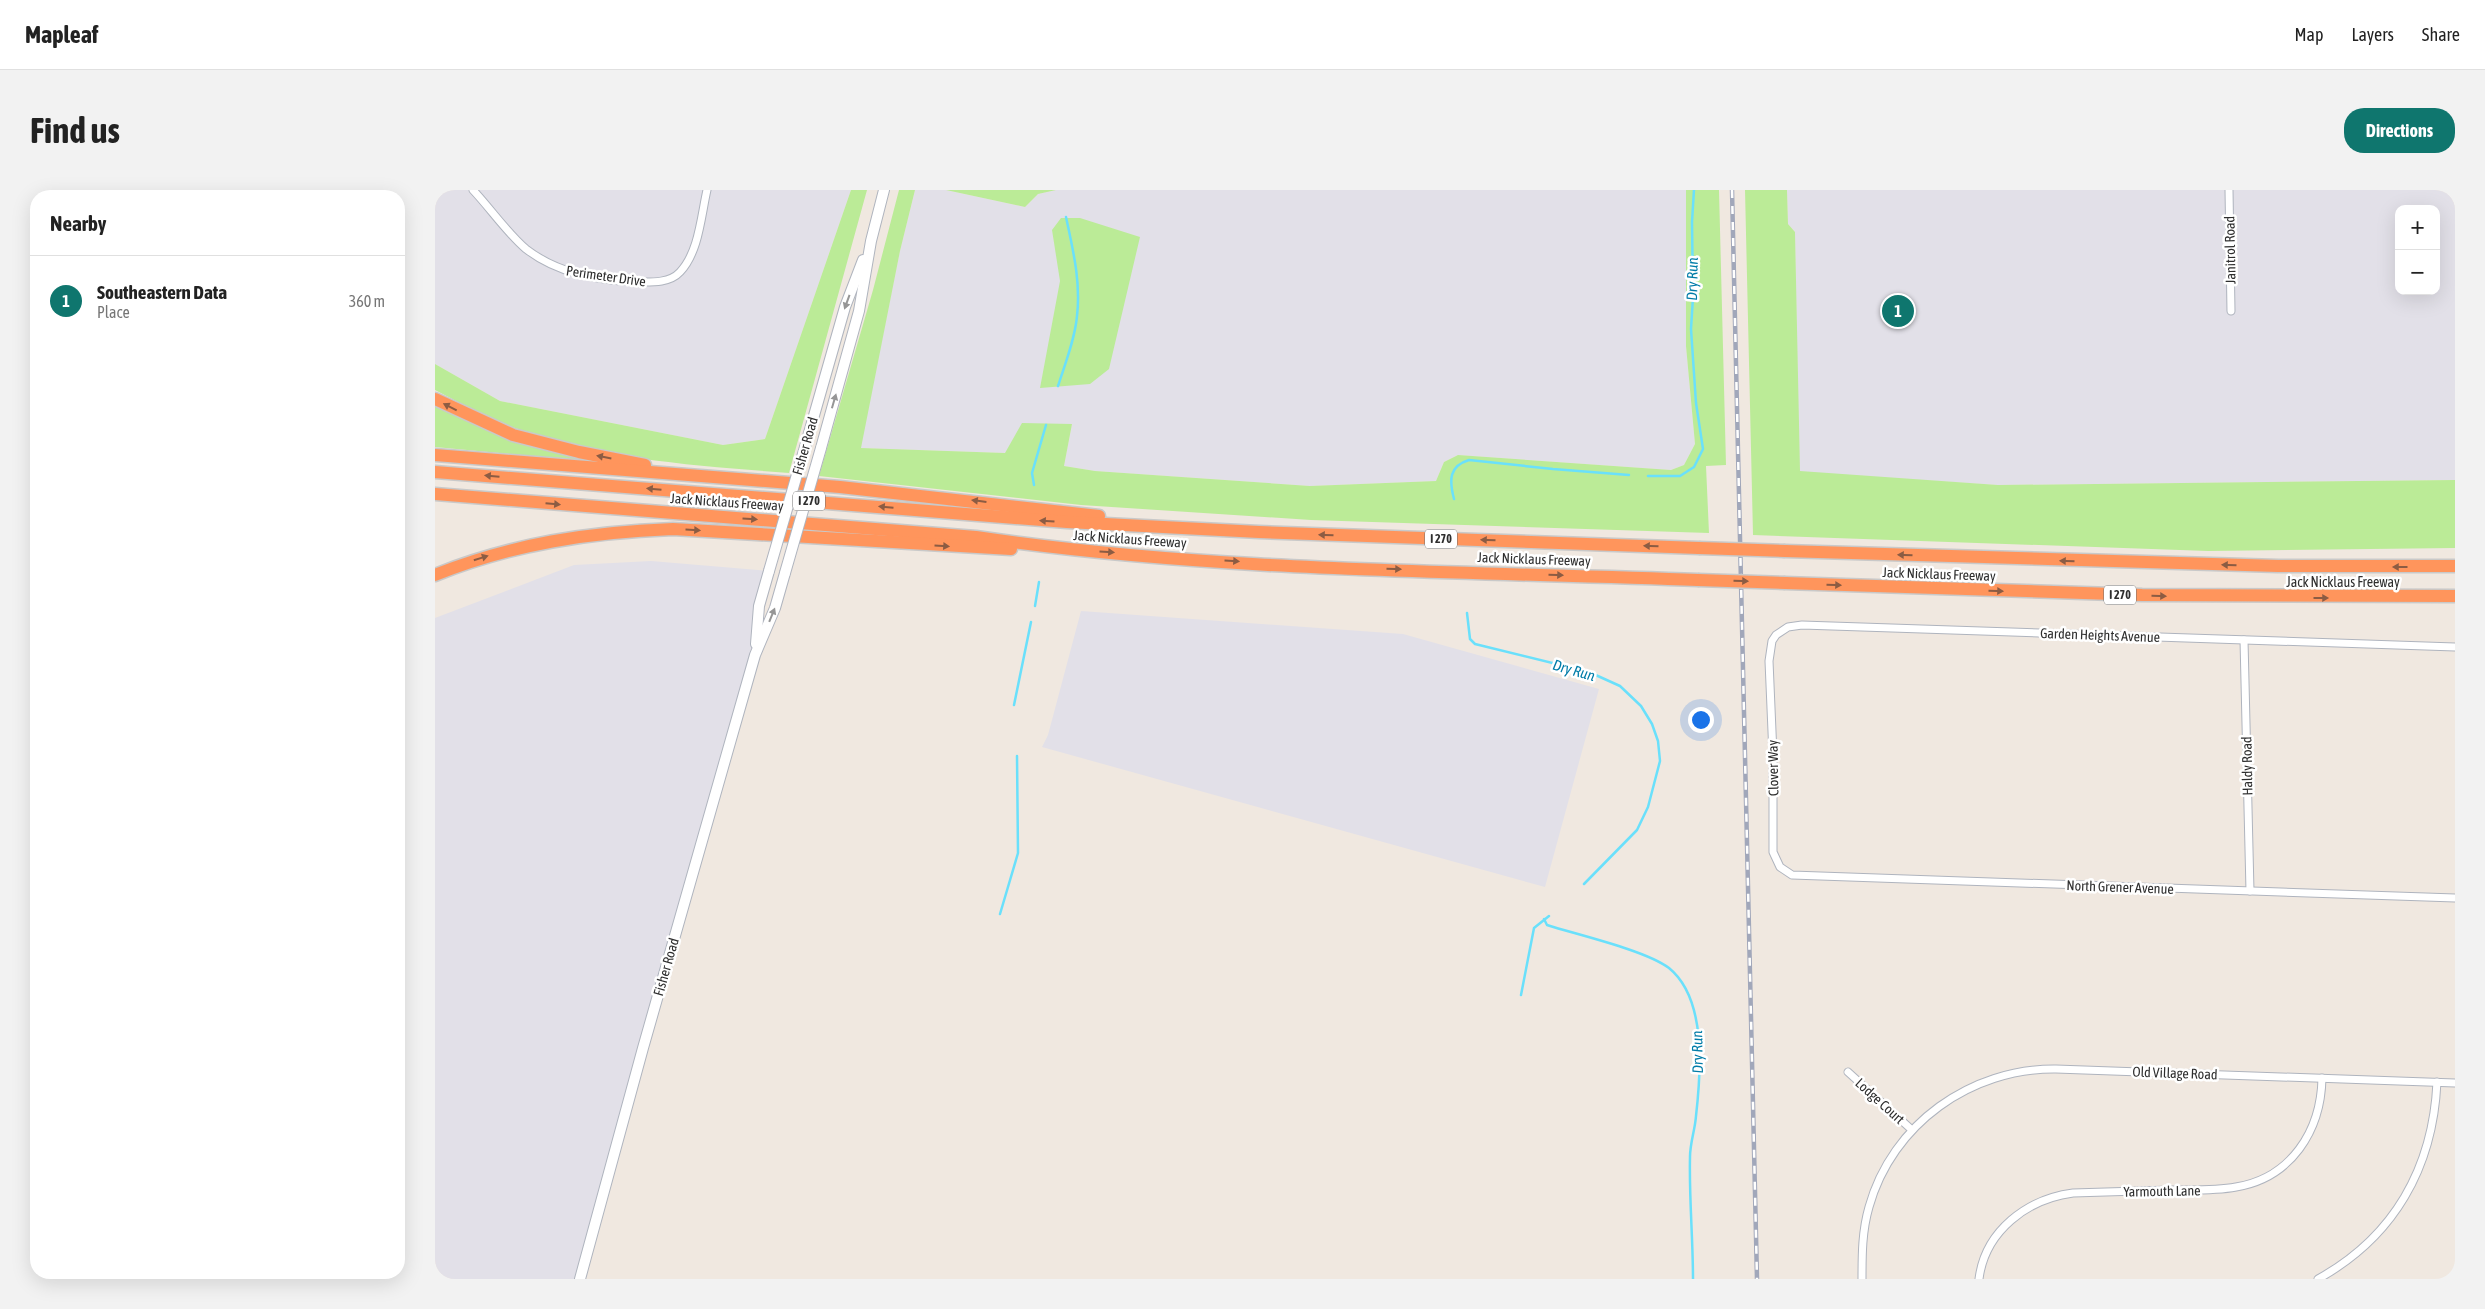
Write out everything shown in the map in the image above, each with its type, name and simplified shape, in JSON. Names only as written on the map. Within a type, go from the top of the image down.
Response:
[{"type":"highway","points":[[435,399],[513,435],[579,452],[703,476]]},
{"type":"highway","points":[[435,455],[703,476],[935,497],[1183,527]]},
{"type":"highway","name":"Jack Nicklaus Freeway","points":[[435,472],[1048,521],[1259,532],[2278,566],[2453,566]]},
{"type":"highway","name":"Jack Nicklaus Freeway","points":[[435,494],[976,537],[1058,549],[1266,564],[2142,596],[2455,596]]},
{"type":"highway","points":[[436,574],[478,559],[553,540],[638,530],[673,529],[975,548],[1058,549]]},
{"type":"main road","name":"Fisher Road","points":[[580,1279],[643,1048],[755,655],[775,608],[821,448],[859,311],[871,240],[884,190]]},
{"type":"main road","name":"Fisher Road","points":[[755,655],[759,606],[845,307],[871,240]]},
{"type":"street","name":"Perimeter Drive","points":[[473,190],[525,248],[560,270],[633,282],[665,281],[679,274],[687,264],[692,251],[707,190]]},
{"type":"street","name":"Janitrol Road","points":[[2229,190],[2231,311]]},
{"type":"street","name":"Garden Heights Avenue","points":[[1769,661],[1772,641],[1776,635],[1788,627],[1802,625],[2455,647]]},
{"type":"street","name":"Haldy Road","points":[[2244,640],[2250,891]]},
{"type":"street","name":"Clover Way","points":[[1769,661],[1773,755],[1772,844],[1774,858],[1785,872]]},
{"type":"street","name":"North Grener Avenue","points":[[1785,872],[1795,876],[2455,898]]},
{"type":"street","name":"Old Village Road","points":[[1863,1279],[1863,1242],[1869,1206],[1886,1166],[1911,1130],[1938,1107],[1969,1087],[2003,1074],[2056,1069],[2455,1082]]},
{"type":"street","name":"Lodge Court","points":[[1848,1072],[1911,1130]]},
{"type":"street","name":"Yarmouth Lane","points":[[1979,1279],[1985,1256],[1999,1233],[2017,1215],[2049,1197],[2073,1193],[2227,1188],[2253,1183],[2276,1172],[2296,1154],[2315,1124],[2323,1078]]},
{"type":"street","points":[[2318,1279],[2336,1269],[2362,1249],[2403,1202],[2424,1154],[2432,1129],[2437,1082]]},
{"type":"shaded area","points":[[435,190],[851,190],[765,439],[723,445],[500,401],[435,364]]},
{"type":"shaded area","points":[[915,190],[946,190],[1025,207],[1038,194],[1056,190],[1686,190],[1686,346],[1695,444],[1684,465],[1671,470],[1458,455],[1444,462],[1436,481],[1310,486],[1095,471],[1064,466],[1072,424],[1006,453],[860,448],[900,251]]},
{"type":"shaded area","points":[[1787,190],[2455,190],[2455,480],[1998,485],[1799,472],[1795,232],[1788,224]]},
{"type":"shaded area","points":[[651,561],[769,571],[755,655],[580,1279],[435,1279],[435,618],[574,565]]},
{"type":"shaded area","points":[[1081,611],[1403,634],[1599,689],[1545,887],[1042,747],[1048,735]]},
{"type":"green space","points":[[851,190],[867,190],[789,473],[652,460],[584,448],[551,440],[507,425],[435,390],[435,364],[500,401],[723,445],[765,439]]},
{"type":"green space","points":[[899,190],[915,190],[900,251],[861,448],[1005,453],[1022,423],[1072,424],[1064,466],[1095,471],[1310,486],[1436,481],[1444,462],[1458,455],[1671,470],[1684,465],[1695,444],[1686,346],[1686,190],[1719,190],[1726,465],[1706,466],[1709,533],[1311,520],[1081,505],[819,476],[873,290]]},
{"type":"green space","points":[[946,190],[1056,190],[1038,194],[1025,207]]},
{"type":"green space","points":[[1745,190],[1787,190],[1788,224],[1795,232],[1800,471],[1998,485],[2455,480],[2455,548],[2208,551],[1753,535]]},
{"type":"green space","points":[[1061,218],[1080,218],[1140,237],[1109,369],[1090,384],[1040,388],[1060,281],[1052,230]]},
{"type":"green space","points":[[435,403],[597,462],[435,447]]},
{"type":"waterway","name":"Dry Run","points":[[1648,476],[1680,476],[1694,467],[1703,449],[1696,403],[1691,329],[1694,190]]},
{"type":"waterway","points":[[1058,386],[1074,334],[1078,303],[1076,266],[1066,217]]},
{"type":"waterway","points":[[1034,485],[1032,473],[1046,425]]},
{"type":"waterway","name":"Dry Run","points":[[1454,499],[1451,486],[1452,475],[1458,466],[1469,460],[1629,475]]},
{"type":"waterway","points":[[1035,606],[1039,582]]},
{"type":"waterway","name":"Dry Run","points":[[1467,613],[1470,639],[1475,644],[1589,672],[1620,686],[1641,706],[1652,724],[1658,741],[1660,761],[1648,807],[1637,830],[1584,884]]},
{"type":"waterway","points":[[1014,705],[1031,622]]},
{"type":"waterway","points":[[1000,914],[1018,853],[1017,756]]},
{"type":"waterway","name":"Dry Run","points":[[1521,995],[1534,928],[1549,916]]},
{"type":"waterway","name":"Dry Run","points":[[1544,919],[1547,925],[1628,949],[1658,961],[1669,968],[1681,981],[1690,998],[1696,1017],[1700,1058],[1698,1098],[1690,1157],[1693,1279]]},
{"type":"railway","points":[[1732,190],[1757,1279]]},
{"type":"place","name":"Southeastern Data","points":[[1898,311]]}]
